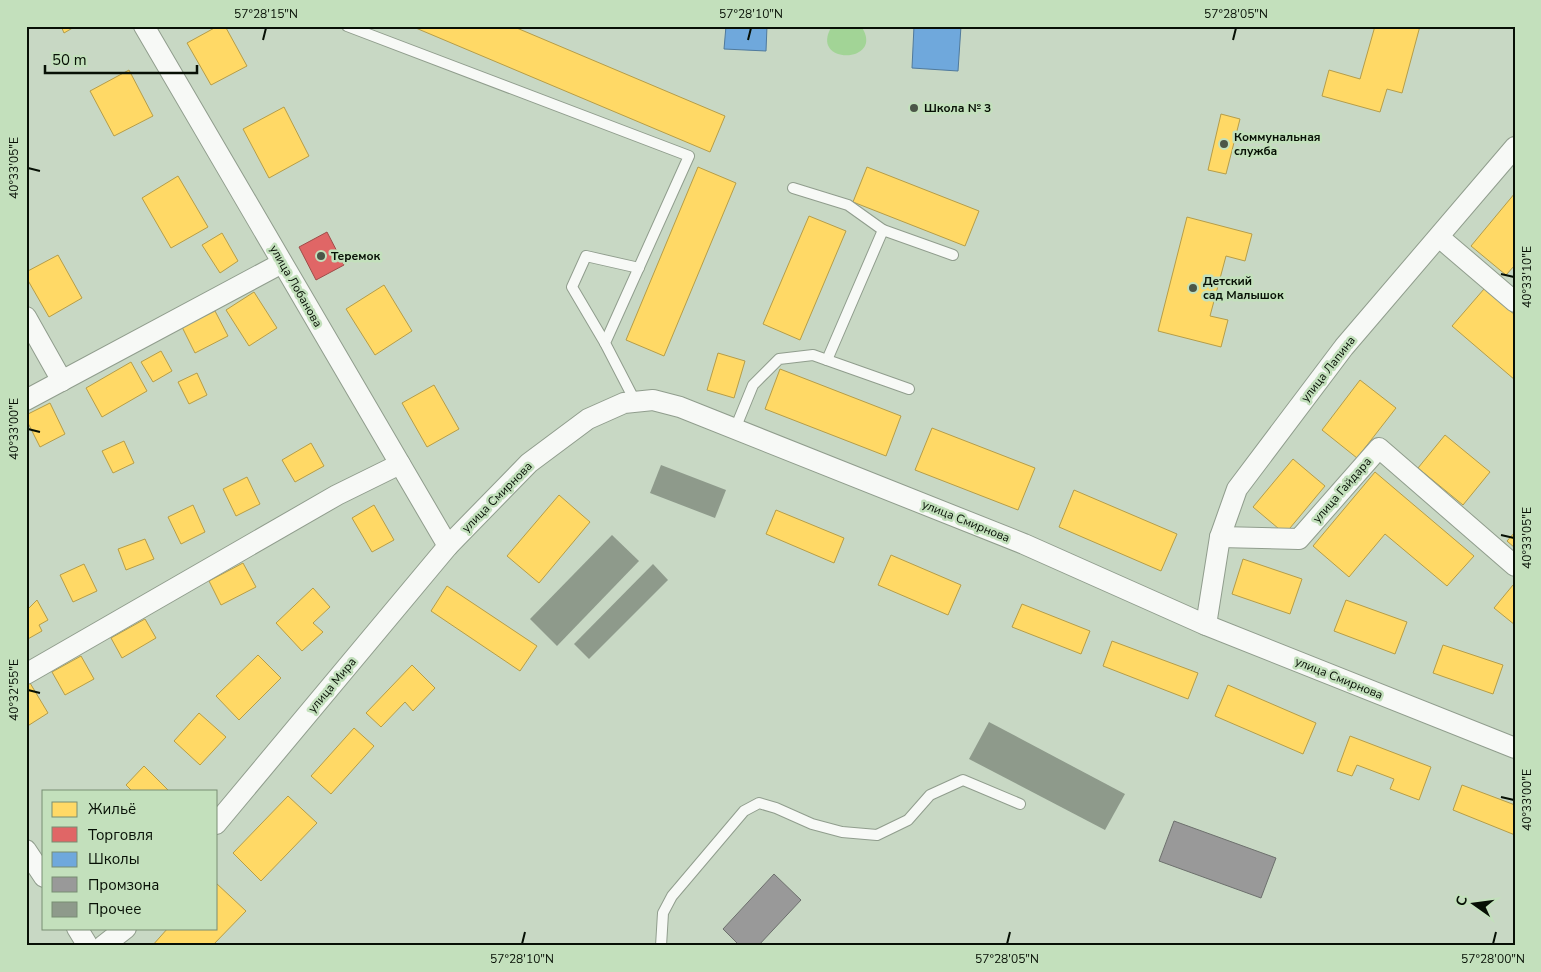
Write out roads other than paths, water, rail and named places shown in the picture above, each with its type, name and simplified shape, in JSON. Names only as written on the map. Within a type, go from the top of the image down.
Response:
[{"type":"street","name":"улица Лобанова","points":[[144,26],[448,546]]},
{"type":"street","name":"улица Лапина","points":[[1206,625],[1220,537],[1237,489],[1344,347],[1515,147]]},
{"type":"street","points":[[1439,237],[1515,302]]},
{"type":"street","points":[[26,400],[282,263]]},
{"type":"street","points":[[26,317],[62,381]]},
{"type":"street","name":"улица Смирнова","points":[[448,546],[529,463],[588,419],[624,403],[654,400],[680,407],[735,428],[1024,544],[1206,625],[1515,748]]},
{"type":"street","name":"улица Гайдара","points":[[1220,537],[1299,539],[1379,448],[1515,566]]},
{"type":"street","points":[[26,674],[336,495],[400,464]]},
{"type":"street","name":"улица Мира","points":[[218,822],[448,546]]},
{"type":"street","points":[[26,850],[42,874]]},
{"type":"street","points":[[78,930],[88,946]]},
{"type":"street","points":[[104,946],[124,930]]},
{"type":"lane","points":[[347,26],[688,156],[605,343]]},
{"type":"lane","points":[[793,188],[848,205],[883,230],[953,255]]},
{"type":"lane","points":[[827,360],[883,230]]},
{"type":"lane","points":[[635,401],[605,343],[572,287],[586,256],[639,268]]},
{"type":"lane","points":[[735,428],[753,385],[779,359],[813,355],[909,389]]},
{"type":"lane","points":[[661,946],[663,912],[672,896],[744,811],[759,803],[776,808],[812,824],[842,832],[877,835],[908,820],[930,795],[963,780],[1020,804]]},
{"type":"place","name":"Школа № 3","points":[[914,108]]},
{"type":"place","name":"Коммунальная служба","points":[[1224,144]]},
{"type":"place","name":"Теремок","points":[[321,256]]},
{"type":"place","name":"Детский сад Малышок","points":[[1193,288]]}]
